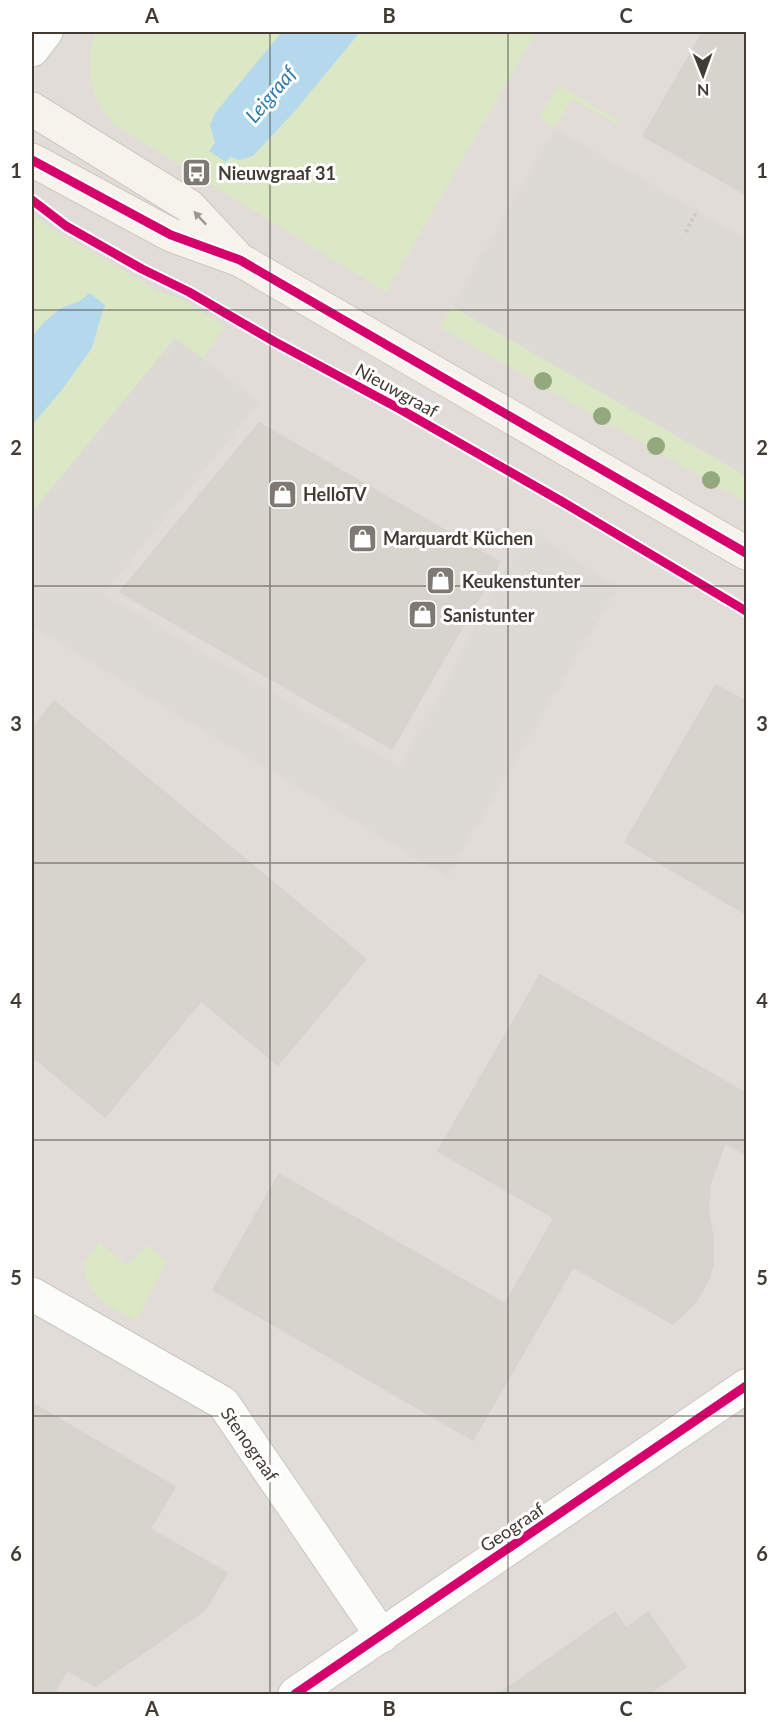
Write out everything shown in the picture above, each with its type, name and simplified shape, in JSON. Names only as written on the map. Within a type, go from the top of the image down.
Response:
[{"type":"street","points":[[32,50],[46,32]]},
{"type":"street","name":"Nieuwgraaf","points":[[32,109],[189,206],[240,260]]},
{"type":"street","name":"Nieuwgraaf","points":[[32,160],[171,235],[240,260],[747,553]]},
{"type":"street","name":"Stenograaf","points":[[32,1294],[223,1403],[382,1636]]},
{"type":"street","name":"Geograaf","points":[[295,1695],[747,1386]]},
{"type":"path","points":[[686,232],[697,210]]},
{"type":"shaded area","points":[[32,32],[746,32],[746,1694],[32,1694]]},
{"type":"shaded area","points":[[555,128],[746,239],[746,476],[452,306]]},
{"type":"shaded area","points":[[175,338],[260,402],[104,594],[401,767],[527,528],[618,587],[447,877],[32,627],[32,512]]},
{"type":"green space","points":[[95,32],[536,32],[386,292],[115,125],[99,103],[91,82],[90,58]]},
{"type":"green space","points":[[558,85],[619,121],[617,124],[572,99],[555,128],[539,118]]},
{"type":"green space","points":[[32,214],[47,226],[158,291],[179,298],[225,326],[203,359],[175,338],[32,512],[32,425],[61,391],[92,348],[103,309],[89,293],[56,312],[32,337]]},
{"type":"green space","points":[[468,278],[465,314],[746,476],[746,502],[440,327]]},
{"type":"green space","points":[[100,1242],[127,1266],[148,1245],[166,1262],[136,1321],[100,1298],[89,1284],[84,1261]]},
{"type":"water","name":"Leigraaf","points":[[282,32],[360,32],[294,112],[253,156],[239,160],[230,157],[226,162],[209,151],[215,143],[210,125],[215,113]]},
{"type":"water","points":[[90,293],[106,306],[103,309],[92,348],[61,391],[32,425],[32,337],[43,323],[61,308],[78,302]]},
{"type":"building","points":[[703,32],[747,32],[747,195],[643,136]]},
{"type":"building","points":[[259,423],[500,562],[392,749],[120,592]]},
{"type":"building","points":[[716,685],[747,702],[747,915],[625,842]]},
{"type":"building","points":[[54,701],[366,959],[278,1065],[201,1001],[105,1117],[32,1056],[32,729]]},
{"type":"building","points":[[540,975],[747,1094],[747,1155],[725,1143],[710,1184],[708,1207],[713,1238],[713,1265],[696,1302],[673,1324],[573,1267],[473,1440],[213,1290],[279,1174],[505,1304],[554,1218],[438,1151]]},
{"type":"building","points":[[32,1403],[175,1487],[150,1529],[227,1573],[205,1610],[95,1686],[67,1670],[53,1695],[32,1695]]},
{"type":"building","points":[[615,1612],[626,1628],[648,1612],[686,1667],[647,1695],[498,1695]]},
{"type":"cycle path","points":[[32,160],[171,235],[240,260],[746,553]]},
{"type":"cycle path","points":[[32,200],[66,226],[398,408],[746,611]]},
{"type":"cycle path","points":[[295,1694],[746,1386]]},
{"type":"place","name":"Nieuwgraaf 31","points":[[197,173]]},
{"type":"place","name":"HelloTV","points":[[282,494]]},
{"type":"place","name":"Marquardt Küchen","points":[[362,538]]},
{"type":"place","name":"Keukenstunter","points":[[441,581]]},
{"type":"place","name":"Sanistunter","points":[[422,615]]}]
